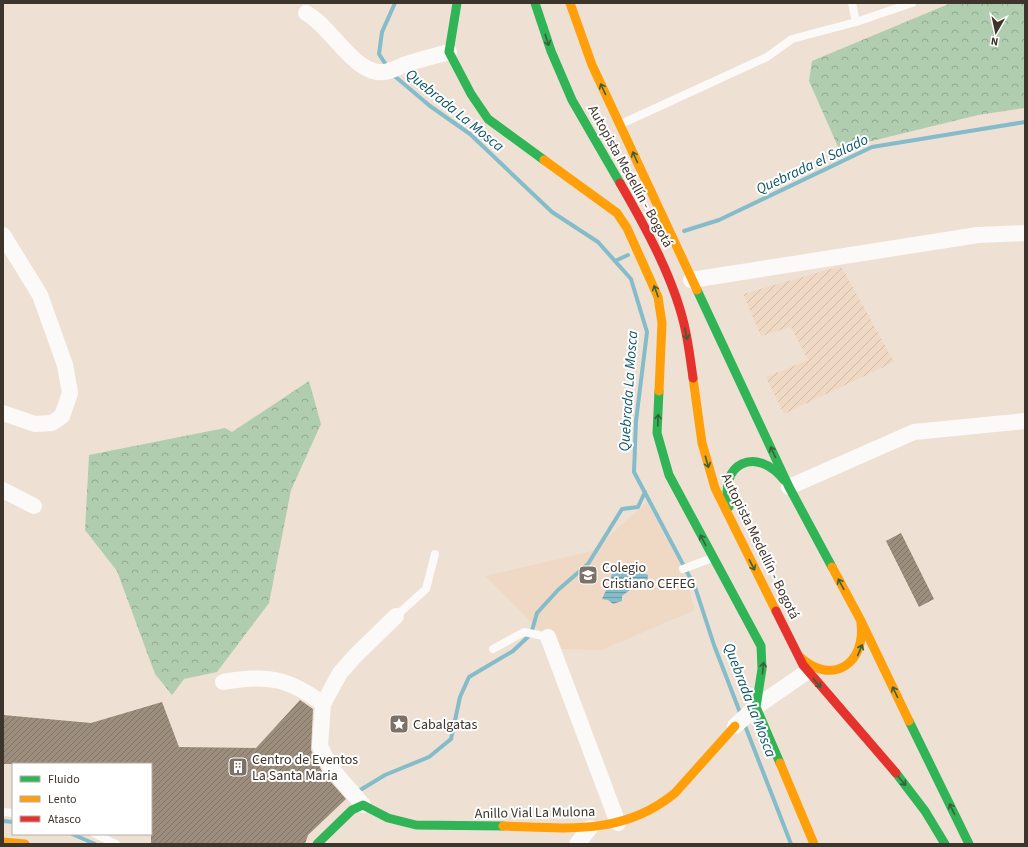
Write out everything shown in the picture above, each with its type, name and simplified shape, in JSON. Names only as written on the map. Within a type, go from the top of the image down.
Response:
[{"type":"main road","points":[[457,3],[449,52],[470,94],[488,119],[617,213],[627,228],[652,281],[660,309],[658,433],[661,452],[669,475],[712,558],[761,646],[764,662],[762,683],[752,711],[814,844]]},
{"type":"main road","name":"Autopista Medellín - Bogotá","points":[[535,3],[551,52],[572,100],[639,215],[672,284],[686,332],[702,443],[715,488],[734,530],[796,651],[808,671],[864,734],[906,785],[926,811],[945,844]]},
{"type":"main road","name":"Autopista Medellín - Bogotá","points":[[570,3],[592,65],[789,488],[860,619],[969,844]]},
{"type":"main road","points":[[734,530],[726,491],[727,481],[734,469],[748,462],[758,461],[770,465],[789,488]]},
{"type":"main road","points":[[796,651],[805,663],[818,670],[833,671],[847,666],[858,656],[863,642],[860,619]]},
{"type":"main road","name":"Anillo Vial La Mulona","points":[[361,803],[388,818],[416,825],[590,828],[618,823],[653,809],[666,800],[687,780],[721,738],[735,726]]},
{"type":"main road","points":[[317,844],[347,814],[361,803]]},
{"type":"main road","points":[[3,842],[25,844]]},
{"type":"street","points":[[306,13],[315,17],[361,66],[372,71],[384,72],[409,63],[449,52]]},
{"type":"street","points":[[691,280],[978,235],[1025,233]]},
{"type":"street","points":[[3,235],[40,295],[64,365],[70,393],[62,416],[52,423],[35,424],[3,413]]},
{"type":"street","points":[[789,488],[914,432],[1025,421]]},
{"type":"street","points":[[3,490],[34,506]]},
{"type":"street","points":[[361,803],[330,768],[320,746],[323,704],[340,673],[355,656],[396,616]]},
{"type":"street","points":[[548,637],[618,823]]},
{"type":"street","points":[[735,726],[752,711],[808,671]]},
{"type":"street","points":[[223,682],[261,678],[287,682],[307,691],[323,704]]},
{"type":"street","points":[[577,844],[590,828]]},
{"type":"lane","points":[[852,3],[856,22]]},
{"type":"lane","points":[[620,124],[767,57],[792,39],[856,22],[912,3]]},
{"type":"lane","points":[[396,616],[426,589],[435,554]]},
{"type":"lane","points":[[683,569],[712,558]]},
{"type":"lane","points":[[493,649],[524,632],[548,637]]},
{"type":"lane","points":[[97,835],[116,844]]},
{"type":"shaded area","points":[[841,266],[894,362],[784,414],[766,377],[808,360],[791,327],[761,336],[743,294]]},
{"type":"shaded area","name":"Colegio Cristiano CEFEG","points":[[647,502],[685,574],[695,610],[602,650],[558,649],[485,576],[592,551]]},
{"type":"green space","points":[[951,3],[1025,3],[1025,108],[978,115],[839,149],[809,81],[812,61]]},
{"type":"green space","points":[[309,381],[321,424],[291,490],[269,603],[217,672],[184,679],[172,695],[155,674],[117,571],[85,530],[89,455],[225,428],[232,432]]},
{"type":"water","points":[[627,566],[648,575],[647,584],[639,583],[622,596],[622,601],[613,604],[608,600],[602,599],[607,588],[613,584],[611,577],[612,573]]},
{"type":"building","points":[[901,533],[934,599],[919,607],[886,541]]},
{"type":"building","name":"Centro de Eventos La Santa Maria","points":[[300,700],[313,709],[311,750],[323,773],[346,799],[308,835],[305,844],[151,844],[152,763],[3,764],[3,715],[91,723],[162,702],[179,747],[256,748]]},
{"type":"waterway","name":"Quebrada La Mosca","points":[[388,68],[379,54],[382,32],[395,3]]},
{"type":"waterway","name":"Quebrada La Mosca","points":[[391,73],[430,106],[470,134],[552,212],[598,242],[631,279],[647,332],[636,421],[634,472],[695,587],[714,645],[741,715]]},
{"type":"waterway","name":"Quebrada el Salado","points":[[684,231],[719,220],[872,147],[1025,122]]},
{"type":"waterway","name":"Quebrada el Salado","points":[[615,261],[628,255]]},
{"type":"waterway","points":[[357,792],[385,775],[429,757],[451,739],[460,697],[469,677],[513,651],[531,634],[537,613],[558,590],[588,564],[622,509],[638,507],[645,492]]},
{"type":"waterway","name":"Quebrada La Mosca","points":[[744,723],[791,844]]},
{"type":"waterway","points":[[3,821],[12,822]]},
{"type":"waterway","points":[[74,835],[95,844]]},
{"type":"traffic: fast","points":[[457,3],[449,52],[471,94],[488,119],[544,160]]},
{"type":"traffic: fast","points":[[535,3],[551,51],[572,100],[620,183]]},
{"type":"traffic: fast","points":[[697,290],[789,487],[832,567]]},
{"type":"traffic: fast","points":[[659,391],[657,433],[669,475],[761,646],[762,669],[756,707],[780,763]]},
{"type":"traffic: fast","points":[[729,507],[727,492],[729,479],[734,470],[742,464],[751,462],[762,463],[773,469],[784,480]]},
{"type":"traffic: fast","points":[[909,721],[969,844]]},
{"type":"traffic: fast","points":[[896,773],[925,811],[945,844]]},
{"type":"traffic: fast","points":[[317,844],[352,810],[363,805],[388,818],[416,825],[503,826]]},
{"type":"traffic: slow","points":[[570,3],[592,65],[697,290]]},
{"type":"traffic: slow","points":[[544,160],[617,213],[627,228],[658,297],[662,323],[659,391]]},
{"type":"traffic: slow","points":[[693,378],[702,443],[715,488],[776,611]]},
{"type":"traffic: slow","points":[[832,567],[860,619],[909,721]]},
{"type":"traffic: slow","points":[[801,658],[813,666],[825,670],[835,670],[845,666],[853,659],[858,649],[861,637],[861,623]]},
{"type":"traffic: slow","points":[[503,826],[571,828],[614,823],[635,817],[655,807],[675,793],[735,726]]},
{"type":"traffic: slow","points":[[780,763],[814,844]]},
{"type":"traffic: slow","points":[[3,842],[25,844]]},
{"type":"traffic: jam","points":[[620,183],[650,237],[668,275],[686,333],[693,378]]},
{"type":"traffic: jam","points":[[776,611],[803,665],[896,773]]},
{"type":"place","name":"Colegio Cristiano CEFEG","points":[[588,575]]},
{"type":"place","name":"Cabalgatas","points":[[399,724]]},
{"type":"place","name":"Centro de Eventos La Santa Maria","points":[[238,767]]}]
